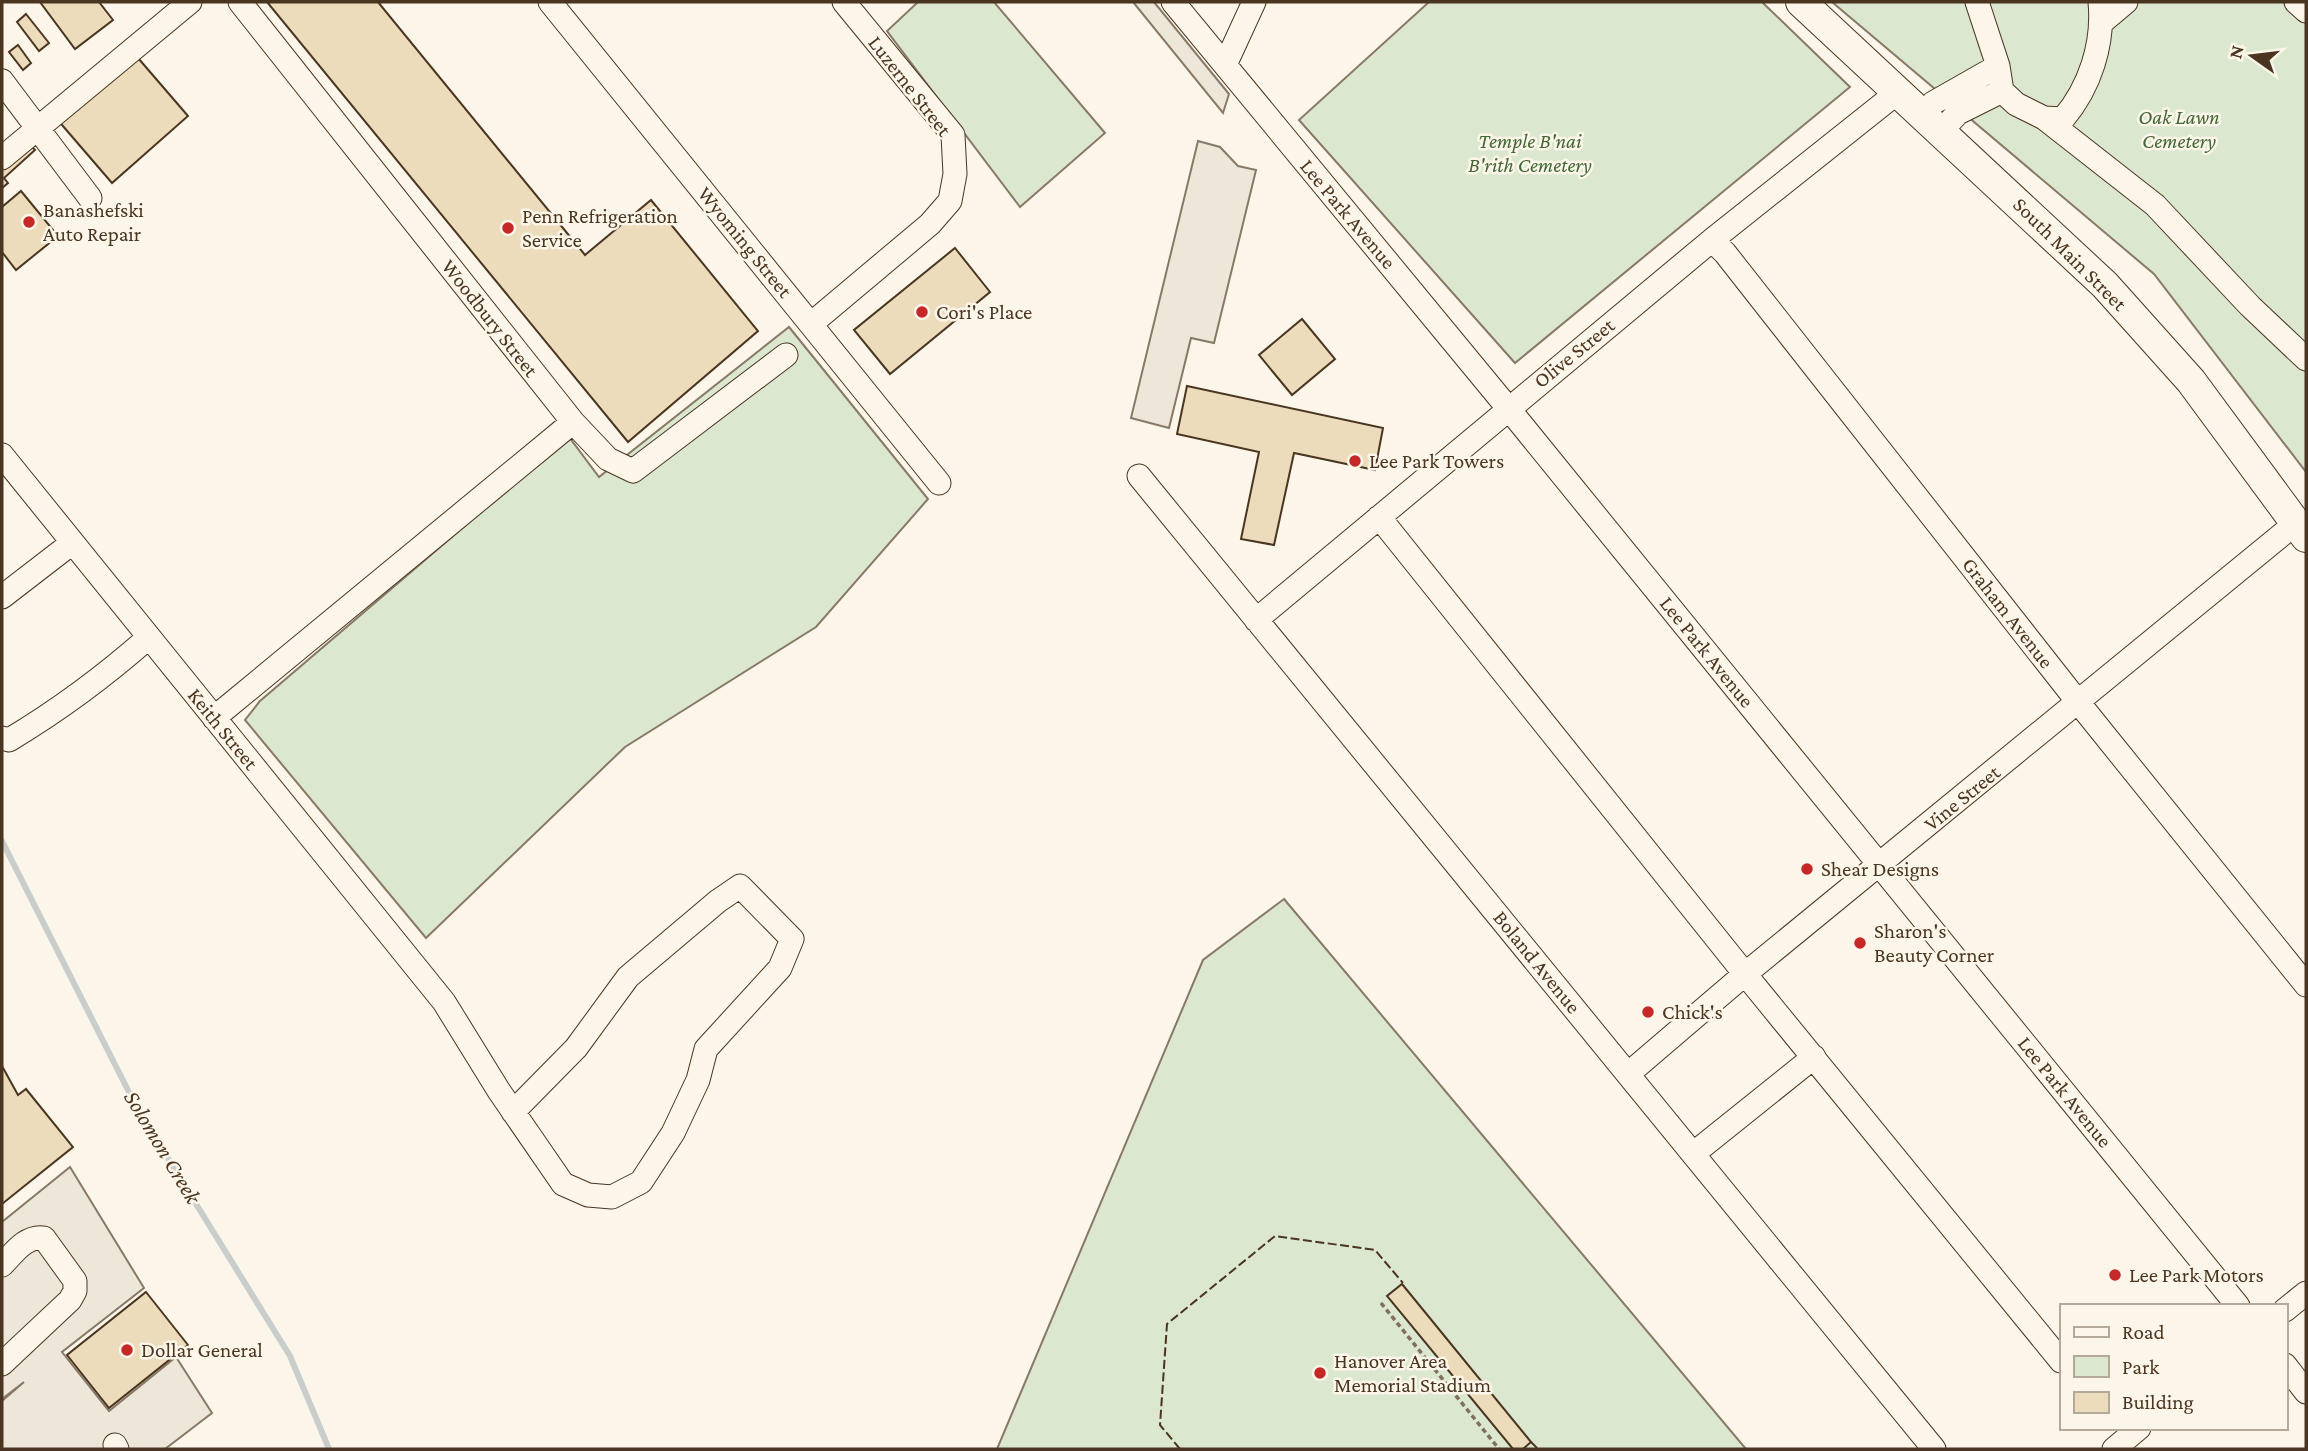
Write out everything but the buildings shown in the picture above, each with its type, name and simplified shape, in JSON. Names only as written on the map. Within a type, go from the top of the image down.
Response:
[{"type":"main road","name":"South Main Street","points":[[1801,2],[1898,92],[1937,117],[2105,285],[2191,381],[2301,530]]},
{"type":"street","points":[[2,158],[190,2]]},
{"type":"street","name":"Woodbury Street","points":[[240,2],[573,422],[608,459],[633,471],[786,355]]},
{"type":"street","name":"Wyoming Street","points":[[550,2],[939,483]]},
{"type":"street","name":"Luzerne Street","points":[[811,324],[930,224],[950,201],[954,181],[953,135],[844,2]]},
{"type":"street","name":"Lee Park Avenue","points":[[1173,2],[1508,408],[2236,1304]]},
{"type":"street","points":[[1225,65],[1254,2]]},
{"type":"street","points":[[1977,2],[1998,66],[2002,91],[2016,104],[2044,118],[2155,205],[2250,306],[2306,359]]},
{"type":"street","points":[[2044,118],[2063,119],[2076,103],[2091,71],[2100,8],[2126,2]]},
{"type":"street","points":[[2296,2],[2306,11]]},
{"type":"street","points":[[1937,117],[1998,66]]},
{"type":"street","points":[[2,81],[90,198]]},
{"type":"street","points":[[1937,117],[1958,113],[2002,91]]},
{"type":"street","name":"Olive Street","points":[[1256,620],[1712,240],[1898,92]]},
{"type":"street","name":"Graham Avenue","points":[[1712,240],[2306,985]]},
{"type":"street","points":[[214,718],[573,422]]},
{"type":"street","name":"Keith Street","points":[[2,455],[444,1002],[513,1112],[563,1184],[588,1195],[612,1197],[641,1182],[673,1133],[698,1080],[706,1049],[780,968],[792,939],[740,886],[718,901],[628,977],[576,1048],[513,1112]]},
{"type":"street","name":"Boland Avenue","points":[[1139,476],[1934,1449]]},
{"type":"street","points":[[1379,517],[1745,974],[2060,1360]]},
{"type":"street","name":"Vine Street","points":[[1628,1074],[1745,974],[2078,702],[2301,530]]},
{"type":"street","points":[[2,597],[72,543]]},
{"type":"street","points":[[2,738],[9,740],[32,726],[112,670],[149,637]]},
{"type":"street","points":[[1693,1154],[1814,1058]]},
{"type":"street","points":[[2,1265],[26,1241],[35,1236],[44,1238],[75,1281],[75,1291],[70,1300],[2,1364]]},
{"type":"street","points":[[2287,1308],[2306,1293]]},
{"type":"street","points":[[2287,1368],[2306,1392]]},
{"type":"path","points":[[1381,1303],[1499,1449]]},
{"type":"green space","points":[[918,2],[994,2],[1105,133],[1020,207],[887,31]]},
{"type":"green space","name":"Temple B'nai B'rith Cemetery","points":[[1429,2],[1762,2],[1850,87],[1515,363],[1299,120]]},
{"type":"green space","name":"Oak Lawn Cemetery","points":[[1832,2],[2306,2],[2306,472],[2154,274]]},
{"type":"green space","points":[[789,327],[928,499],[816,627],[625,747],[426,938],[245,720],[260,701],[569,437],[599,477]]},
{"type":"green space","points":[[1284,899],[1746,1449],[997,1449],[1203,960]]},
{"type":"shaded area","points":[[1133,2],[1154,2],[1229,94],[1223,113]]},
{"type":"shaded area","points":[[1198,141],[1220,147],[1238,166],[1256,170],[1214,343],[1191,338],[1169,428],[1131,418]]},
{"type":"shaded area","points":[[70,1167],[144,1288],[62,1352],[109,1411],[176,1357],[212,1413],[165,1449],[2,1449],[2,1401],[24,1382],[2,1399],[2,1222]]},
{"type":"waterway","name":"Solomon Creek","points":[[2,841],[138,1110],[290,1356],[329,1449]]},
{"type":"fence","points":[[1180,1449],[1160,1425],[1167,1324],[1275,1236],[1375,1250],[1403,1283]]},
{"type":"fence","points":[[1531,1442],[1538,1449]]},
{"type":"place","name":"Banashefski Auto Repair","points":[[29,222]]},
{"type":"place","name":"Penn Refrigeration Service","points":[[508,228]]},
{"type":"place","name":"Cori's Place","points":[[922,312]]},
{"type":"place","name":"Lee Park Towers","points":[[1355,461]]},
{"type":"place","name":"Shear Designs","points":[[1807,869]]},
{"type":"place","name":"Sharon's Beauty Corner","points":[[1860,943]]},
{"type":"place","name":"Chick's","points":[[1648,1012]]},
{"type":"place","name":"Lee Park Motors","points":[[2115,1275]]},
{"type":"place","name":"Dollar General","points":[[127,1350]]},
{"type":"place","name":"Hanover Area Memorial Stadium","points":[[1320,1373]]}]
